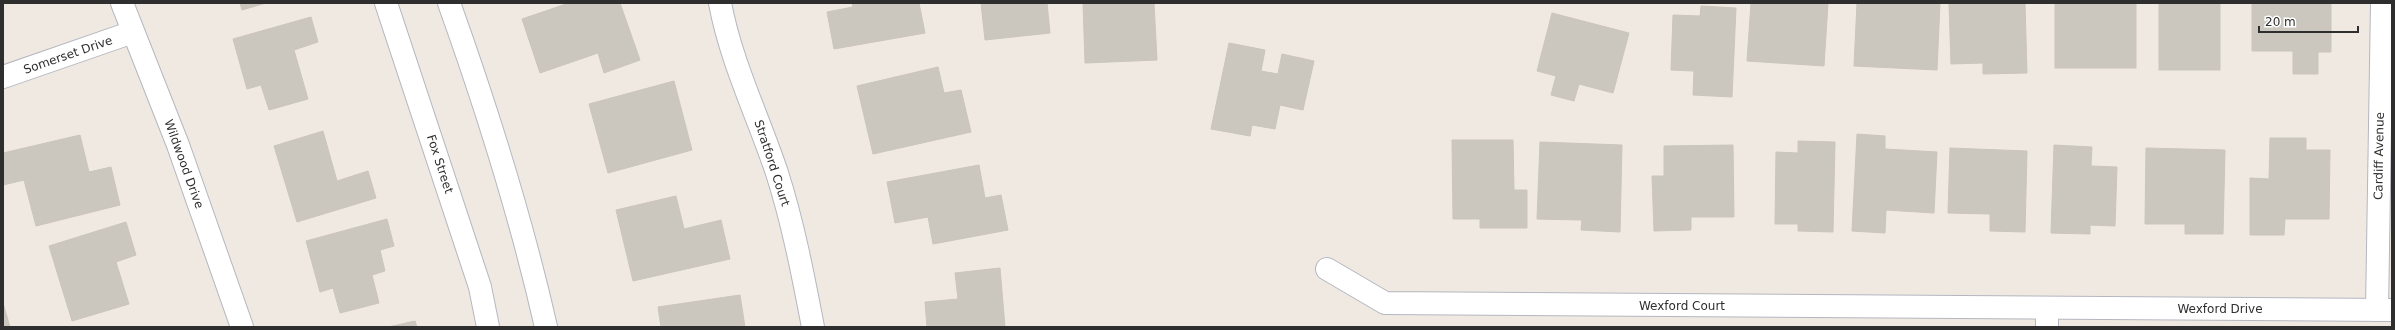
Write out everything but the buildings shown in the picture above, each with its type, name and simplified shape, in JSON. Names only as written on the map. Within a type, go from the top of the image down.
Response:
[{"type":"street","name":"Wildwood Drive","points":[[122,3],[132,32],[178,144],[242,327]]},
{"type":"street","name":"Fox Street","points":[[386,3],[480,287],[488,327]]},
{"type":"street","points":[[449,3],[481,93],[536,282],[546,327]]},
{"type":"street","name":"Stratford Court","points":[[720,3],[726,34],[777,174],[799,254],[813,327]]},
{"type":"street","name":"Cardiff Avenue","points":[[2382,3],[2384,310]]},
{"type":"street","name":"Somerset Drive","points":[[3,77],[132,32]]},
{"type":"street","name":"Wexford Court","points":[[1327,269],[1385,303],[2047,318]]},
{"type":"street","name":"Wexford Drive","points":[[2047,318],[2384,310]]}]
